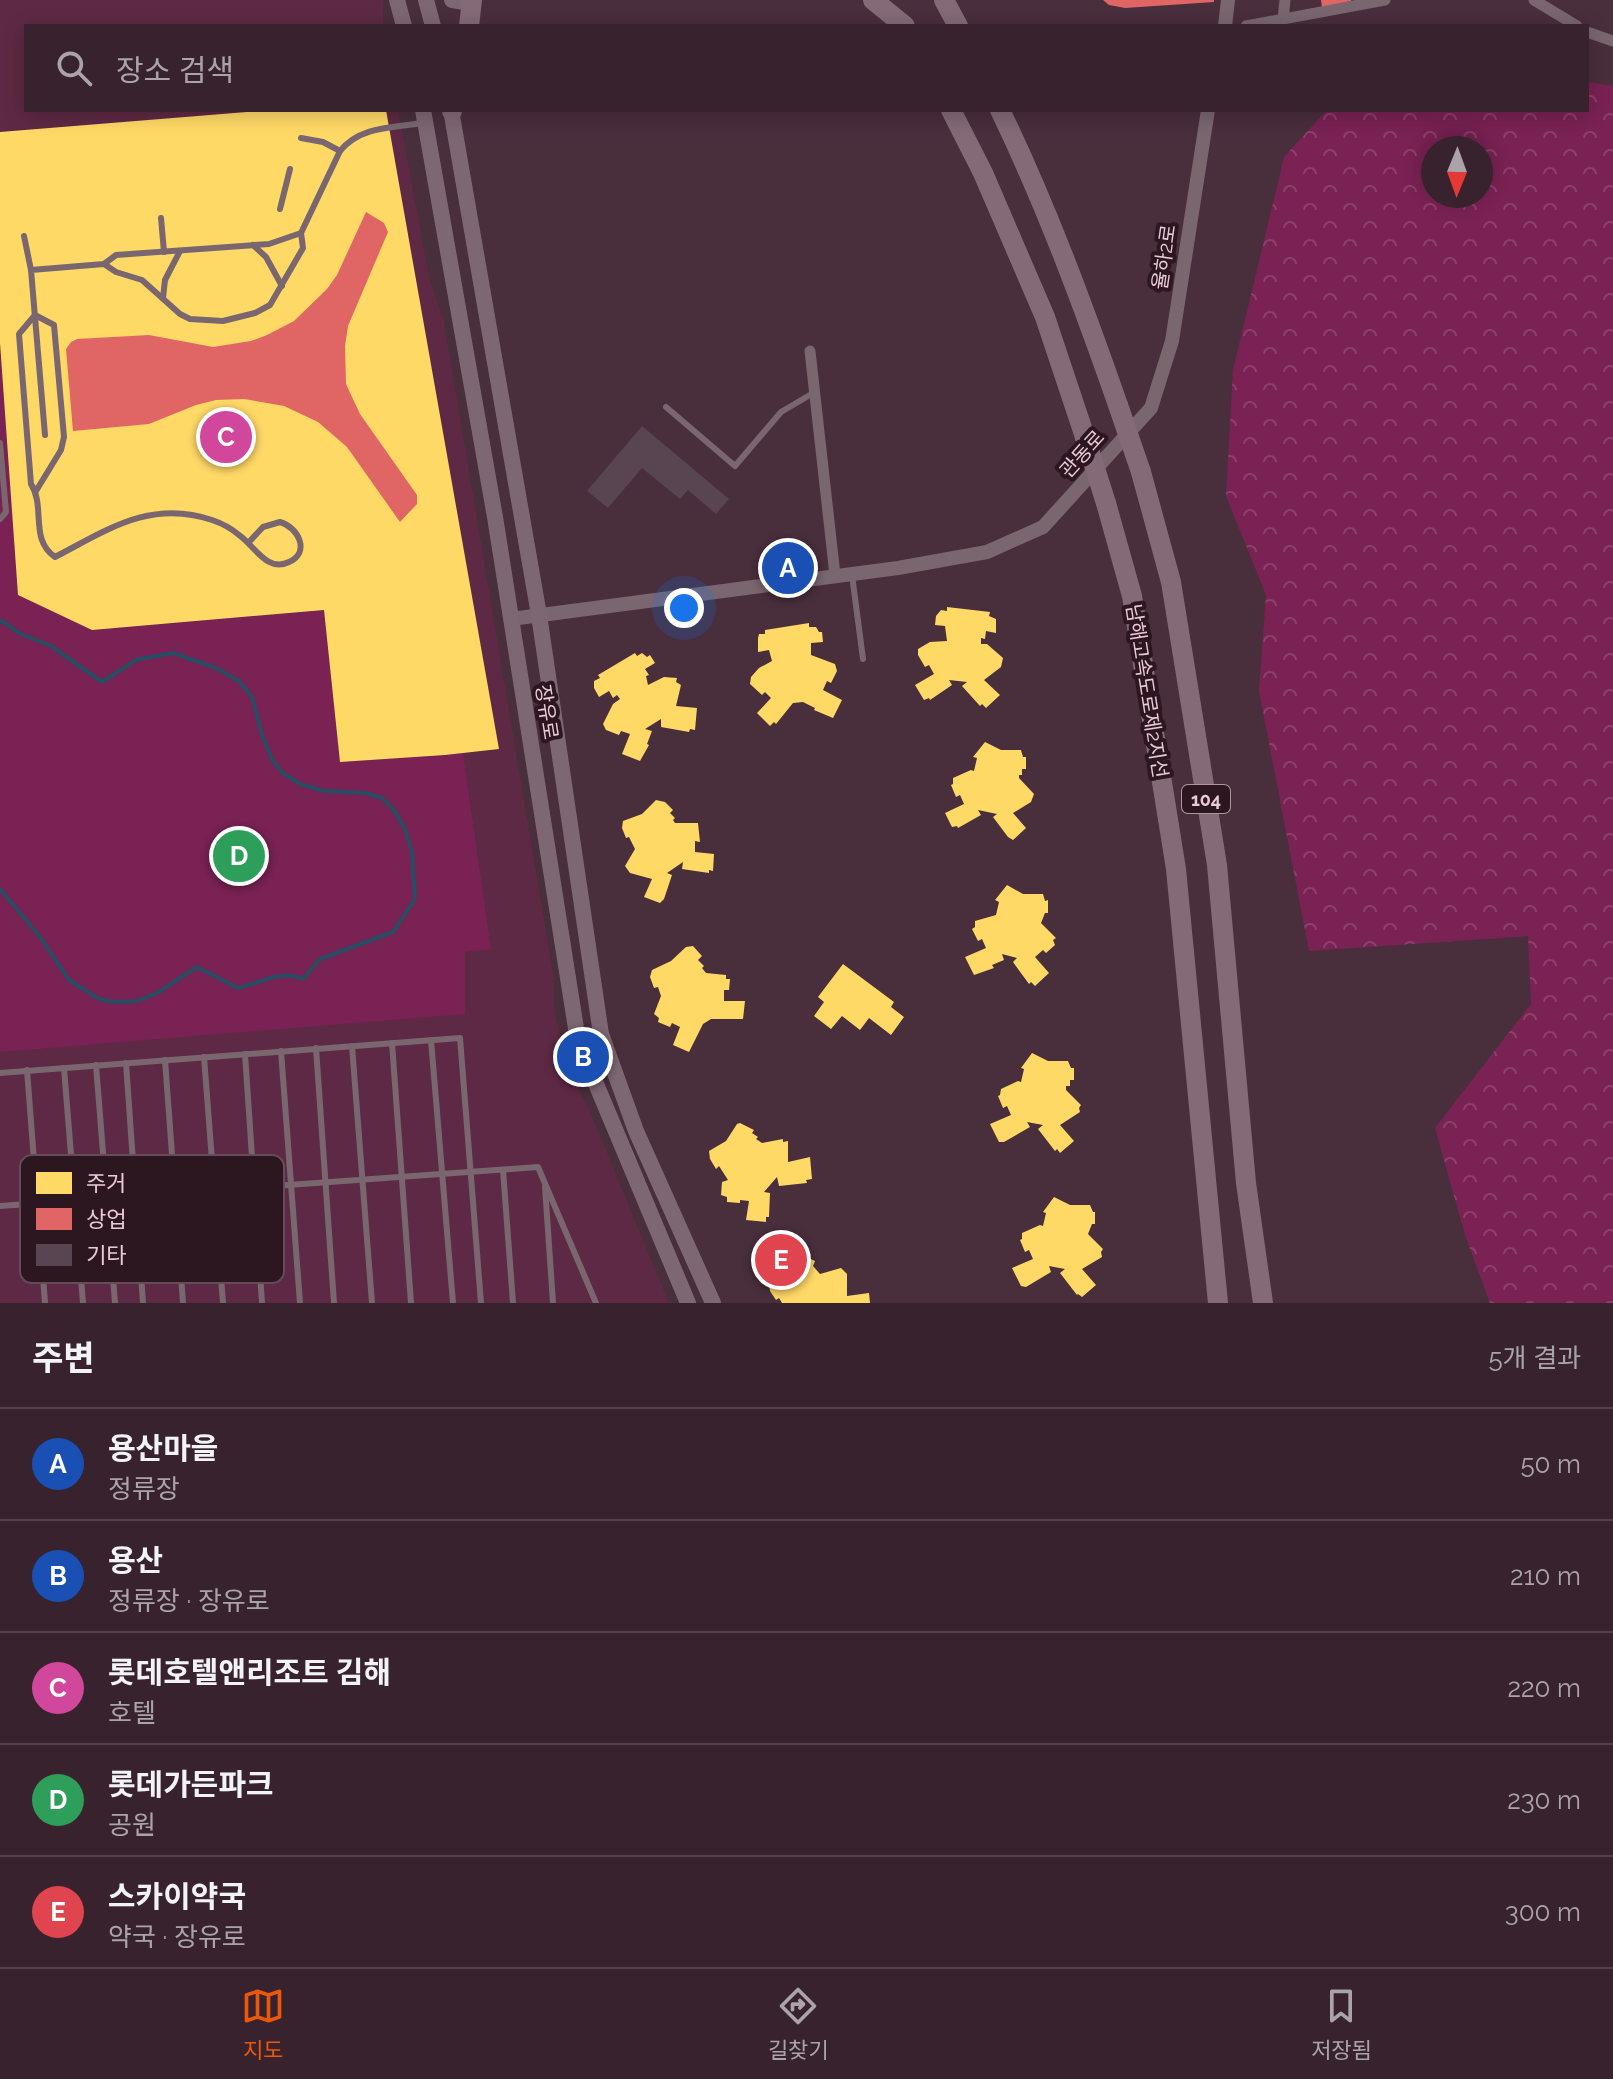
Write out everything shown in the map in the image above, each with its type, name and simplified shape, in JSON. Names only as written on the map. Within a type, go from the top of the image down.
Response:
[{"type":"highway","points":[[873,0],[904,24]]},
{"type":"highway","points":[[892,0],[906,24]]},
{"type":"highway","points":[[465,1],[469,24]]},
{"type":"highway","name":"남해고속도로제2지선","points":[[952,112],[983,173],[1045,317],[1106,503],[1132,596],[1176,869],[1218,1303]]},
{"type":"highway","name":"남해고속도로제2지선","points":[[1001,112],[1080,297],[1141,472],[1171,582],[1217,865],[1246,1183],[1263,1303]]},
{"type":"main road","points":[[397,0],[403,24]]},
{"type":"main road","points":[[426,0],[432,24]]},
{"type":"main road","name":"장유로","points":[[452,112],[539,615],[601,1034],[636,1131],[713,1303]]},
{"type":"main road","name":"장유로","points":[[424,116],[511,619],[578,1041],[688,1303]]},
{"type":"street","points":[[1225,24],[1228,0]]},
{"type":"street","points":[[1283,20],[1285,0]]},
{"type":"street","points":[[1258,24],[1385,0]]},
{"type":"street","points":[[1534,0],[1574,24]]},
{"type":"street","points":[[1589,33],[1613,41]]},
{"type":"street","name":"율하2로","points":[[1151,408],[1172,341],[1208,112]]},
{"type":"street","points":[[810,351],[835,575]]},
{"type":"street","name":"관동로","points":[[851,574],[987,552],[1043,527],[1151,408]]},
{"type":"street","points":[[511,619],[851,574]]},
{"type":"lane","points":[[104,264],[116,272],[142,280],[180,314],[190,319],[223,321],[255,313],[270,305],[303,248],[301,233],[340,151],[349,140],[364,132],[424,116]]},
{"type":"lane","points":[[301,138],[323,142],[340,151]]},
{"type":"lane","points":[[280,209],[290,169]]},
{"type":"lane","points":[[161,218],[164,252]]},
{"type":"lane","points":[[31,270],[104,264],[116,255],[269,244],[301,233]]},
{"type":"lane","points":[[24,236],[31,270],[45,435]]},
{"type":"lane","points":[[253,245],[266,257],[282,286]]},
{"type":"lane","points":[[163,298],[165,280],[180,251]]},
{"type":"lane","points":[[35,315],[54,325],[64,437],[61,450],[36,491]]},
{"type":"lane","points":[[35,315],[19,334],[31,484],[36,491],[39,537],[47,551],[55,557],[127,519],[181,514],[212,520],[249,542],[271,564],[284,565],[293,561],[300,546],[294,529],[280,522],[263,527],[249,542]]},
{"type":"lane","points":[[666,407],[735,466],[781,412],[815,392]]},
{"type":"lane","points":[[0,443],[6,512],[0,519]]},
{"type":"lane","points":[[851,574],[863,659]]},
{"type":"lane","points":[[0,1073],[460,1038],[481,1303]]},
{"type":"lane","points":[[431,1040],[453,1303]]},
{"type":"lane","points":[[392,1043],[411,1303]]},
{"type":"lane","points":[[352,1046],[372,1303]]},
{"type":"lane","points":[[316,1048],[334,1303]]},
{"type":"lane","points":[[281,1051],[300,1303]]},
{"type":"lane","points":[[245,1054],[252,1155]]},
{"type":"lane","points":[[204,1057],[212,1155]]},
{"type":"lane","points":[[165,1060],[172,1155]]},
{"type":"lane","points":[[126,1063],[133,1155]]},
{"type":"lane","points":[[96,1065],[103,1155]]},
{"type":"lane","points":[[64,1068],[71,1155]]},
{"type":"lane","points":[[27,1070],[33,1155]]},
{"type":"lane","points":[[284,1186],[538,1167],[596,1303]]},
{"type":"lane","points":[[503,1170],[513,1303]]},
{"type":"lane","points":[[544,1181],[553,1303]]},
{"type":"lane","points":[[0,1206],[20,1204]]},
{"type":"lane","points":[[43,1283],[45,1303]]},
{"type":"lane","points":[[81,1283],[83,1303]]},
{"type":"lane","points":[[113,1283],[115,1303]]},
{"type":"lane","points":[[142,1283],[143,1303]]},
{"type":"lane","points":[[182,1283],[183,1303]]},
{"type":"lane","points":[[222,1283],[223,1303]]},
{"type":"lane","points":[[261,1283],[262,1303]]},
{"type":"shaded area","points":[[0,0],[383,0],[383,24],[24,24],[24,112],[398,112],[430,281],[444,321],[554,979],[554,1011],[570,1071],[592,1116],[669,1303],[0,1303]]},
{"type":"green space","points":[[1589,82],[1613,86],[1613,1303],[1490,1303],[1465,1235],[1435,1128],[1531,1004],[1528,936],[1309,951],[1259,691],[1266,595],[1226,496],[1233,370],[1284,157],[1325,112],[1589,112]]},
{"type":"green space","points":[[0,343],[92,630],[324,610],[340,762],[463,753],[491,949],[465,952],[465,1014],[0,1052]]},
{"type":"building: 주거","points":[[247,112],[386,112],[499,749],[340,762],[324,610],[92,630],[18,595],[0,343],[0,132]]},
{"type":"building: 주거","points":[[947,607],[990,612],[989,616],[996,619],[996,633],[986,631],[985,639],[981,638],[981,644],[987,644],[1003,658],[1001,667],[984,680],[1000,695],[986,708],[982,704],[980,706],[962,686],[967,682],[949,680],[952,685],[930,700],[924,700],[915,685],[934,674],[929,665],[925,667],[918,649],[930,642],[947,641],[945,626],[935,625],[936,616],[941,610],[947,611]]},
{"type":"building: 주거","points":[[809,623],[809,627],[816,627],[822,632],[823,642],[811,643],[811,655],[835,664],[837,671],[823,690],[842,700],[833,718],[803,702],[793,703],[776,724],[774,722],[770,726],[757,713],[771,698],[765,692],[762,695],[750,684],[751,677],[759,668],[772,661],[769,650],[758,652],[759,634],[765,634],[765,630]]},
{"type":"building: 주거","points":[[635,653],[637,656],[642,653],[647,657],[650,655],[655,663],[645,669],[649,675],[646,676],[648,685],[664,677],[677,678],[676,682],[681,685],[676,706],[697,708],[695,730],[690,729],[689,732],[661,727],[661,719],[645,729],[652,731],[649,745],[640,761],[622,754],[630,734],[621,731],[619,735],[606,730],[603,724],[613,704],[620,699],[617,695],[613,698],[609,691],[599,697],[594,688],[594,681],[600,678],[598,675]]},
{"type":"building: 주거","points":[[985,742],[1001,750],[1021,750],[1023,757],[1026,757],[1026,769],[1022,769],[1019,778],[1034,794],[1031,802],[1013,813],[1026,828],[1013,840],[993,817],[997,814],[978,810],[981,815],[958,828],[952,827],[945,813],[964,804],[960,795],[956,797],[951,785],[953,778],[974,771],[977,758],[973,757]]},
{"type":"building: 주거","points":[[656,800],[665,802],[673,810],[670,813],[675,823],[698,823],[700,842],[695,841],[695,852],[714,854],[713,871],[709,870],[709,873],[682,869],[683,862],[667,873],[672,875],[660,903],[644,897],[652,879],[630,873],[625,866],[635,849],[622,828],[623,821],[642,814]]},
{"type":"building: 주거","points":[[1007,885],[1023,894],[1043,894],[1045,901],[1048,900],[1048,913],[1045,913],[1041,923],[1056,938],[1053,940],[1055,945],[1035,957],[1049,973],[1035,986],[1031,982],[1029,984],[1013,962],[1017,958],[1002,954],[1004,960],[992,965],[994,968],[974,975],[965,957],[986,948],[972,929],[975,921],[996,915],[999,902],[995,900]]},
{"type":"building: 주거","points":[[693,946],[702,956],[698,960],[706,973],[726,975],[726,979],[730,979],[729,990],[724,990],[724,1001],[745,1001],[743,1019],[711,1019],[703,1024],[689,1052],[673,1045],[680,1027],[658,1022],[659,1018],[654,1014],[661,996],[650,977],[652,970],[671,961],[686,947]]},
{"type":"building: 주거","points":[[843,964],[894,1002],[891,1007],[904,1017],[891,1035],[869,1018],[860,1030],[842,1016],[831,1029],[814,1016],[824,1002],[818,997]]},
{"type":"building: 주거","points":[[1032,1053],[1048,1061],[1068,1061],[1074,1068],[1074,1080],[1070,1080],[1066,1090],[1081,1105],[1080,1112],[1060,1125],[1074,1141],[1060,1153],[1038,1129],[1043,1125],[1027,1122],[1030,1127],[999,1142],[990,1124],[1011,1115],[1007,1106],[1003,1108],[998,1096],[1001,1089],[1021,1082],[1024,1069],[1021,1068]]},
{"type":"building: 주거","points":[[740,1123],[754,1130],[752,1133],[762,1143],[788,1141],[788,1162],[810,1157],[812,1179],[806,1180],[807,1183],[779,1186],[777,1177],[764,1192],[770,1193],[766,1222],[746,1220],[749,1201],[727,1202],[727,1197],[721,1195],[722,1182],[728,1180],[710,1159],[709,1151],[726,1141]]},
{"type":"building: 주거","points":[[1054,1197],[1070,1205],[1090,1205],[1095,1212],[1095,1224],[1092,1224],[1088,1234],[1103,1249],[1102,1257],[1082,1269],[1096,1285],[1082,1297],[1060,1273],[1065,1269],[1049,1266],[1051,1272],[1026,1287],[1021,1286],[1012,1268],[1033,1259],[1029,1250],[1025,1252],[1020,1240],[1022,1233],[1043,1226],[1046,1213],[1043,1212]]},
{"type":"building: 주거","points":[[800,1254],[815,1261],[813,1266],[820,1274],[841,1268],[847,1274],[847,1296],[869,1293],[870,1303],[782,1303],[779,1298],[776,1300],[769,1283],[786,1273]]},
{"type":"building: 상업","points":[[1103,0],[1214,2],[1125,8],[1109,5]]},
{"type":"building: 상업","points":[[1321,0],[1351,0],[1351,1],[1322,8]]},
{"type":"building: 상업","points":[[366,212],[384,223],[388,232],[348,326],[346,384],[360,414],[417,495],[417,504],[400,522],[347,447],[318,422],[284,406],[244,399],[216,400],[149,424],[73,431],[66,349],[71,342],[77,339],[149,335],[213,347],[267,335],[294,321],[327,289],[337,275]]},
{"type":"building: 기타","points":[[642,426],[729,499],[716,514],[688,490],[680,499],[642,468],[608,508],[587,491]]},
{"type":"waterway","points":[[0,620],[21,634],[51,646],[102,682],[136,660],[173,653],[216,668],[239,681],[252,697],[263,738],[273,761],[283,773],[300,784],[324,791],[365,793],[382,798],[394,810],[405,829],[412,853],[415,899],[393,932],[320,959],[303,979],[278,976],[238,988],[197,967],[157,993],[137,1001],[115,1002],[99,999],[69,980],[40,937],[0,889]]},
{"type":"place","name":"롯데호텔앤리조트 김해","points":[[226,437]]},
{"type":"place","name":"용산마을","points":[[788,568]]},
{"type":"place","name":"롯데가든파크","points":[[239,856]]},
{"type":"place","name":"용산","points":[[583,1057]]},
{"type":"place","name":"스카이약국","points":[[781,1260]]}]
